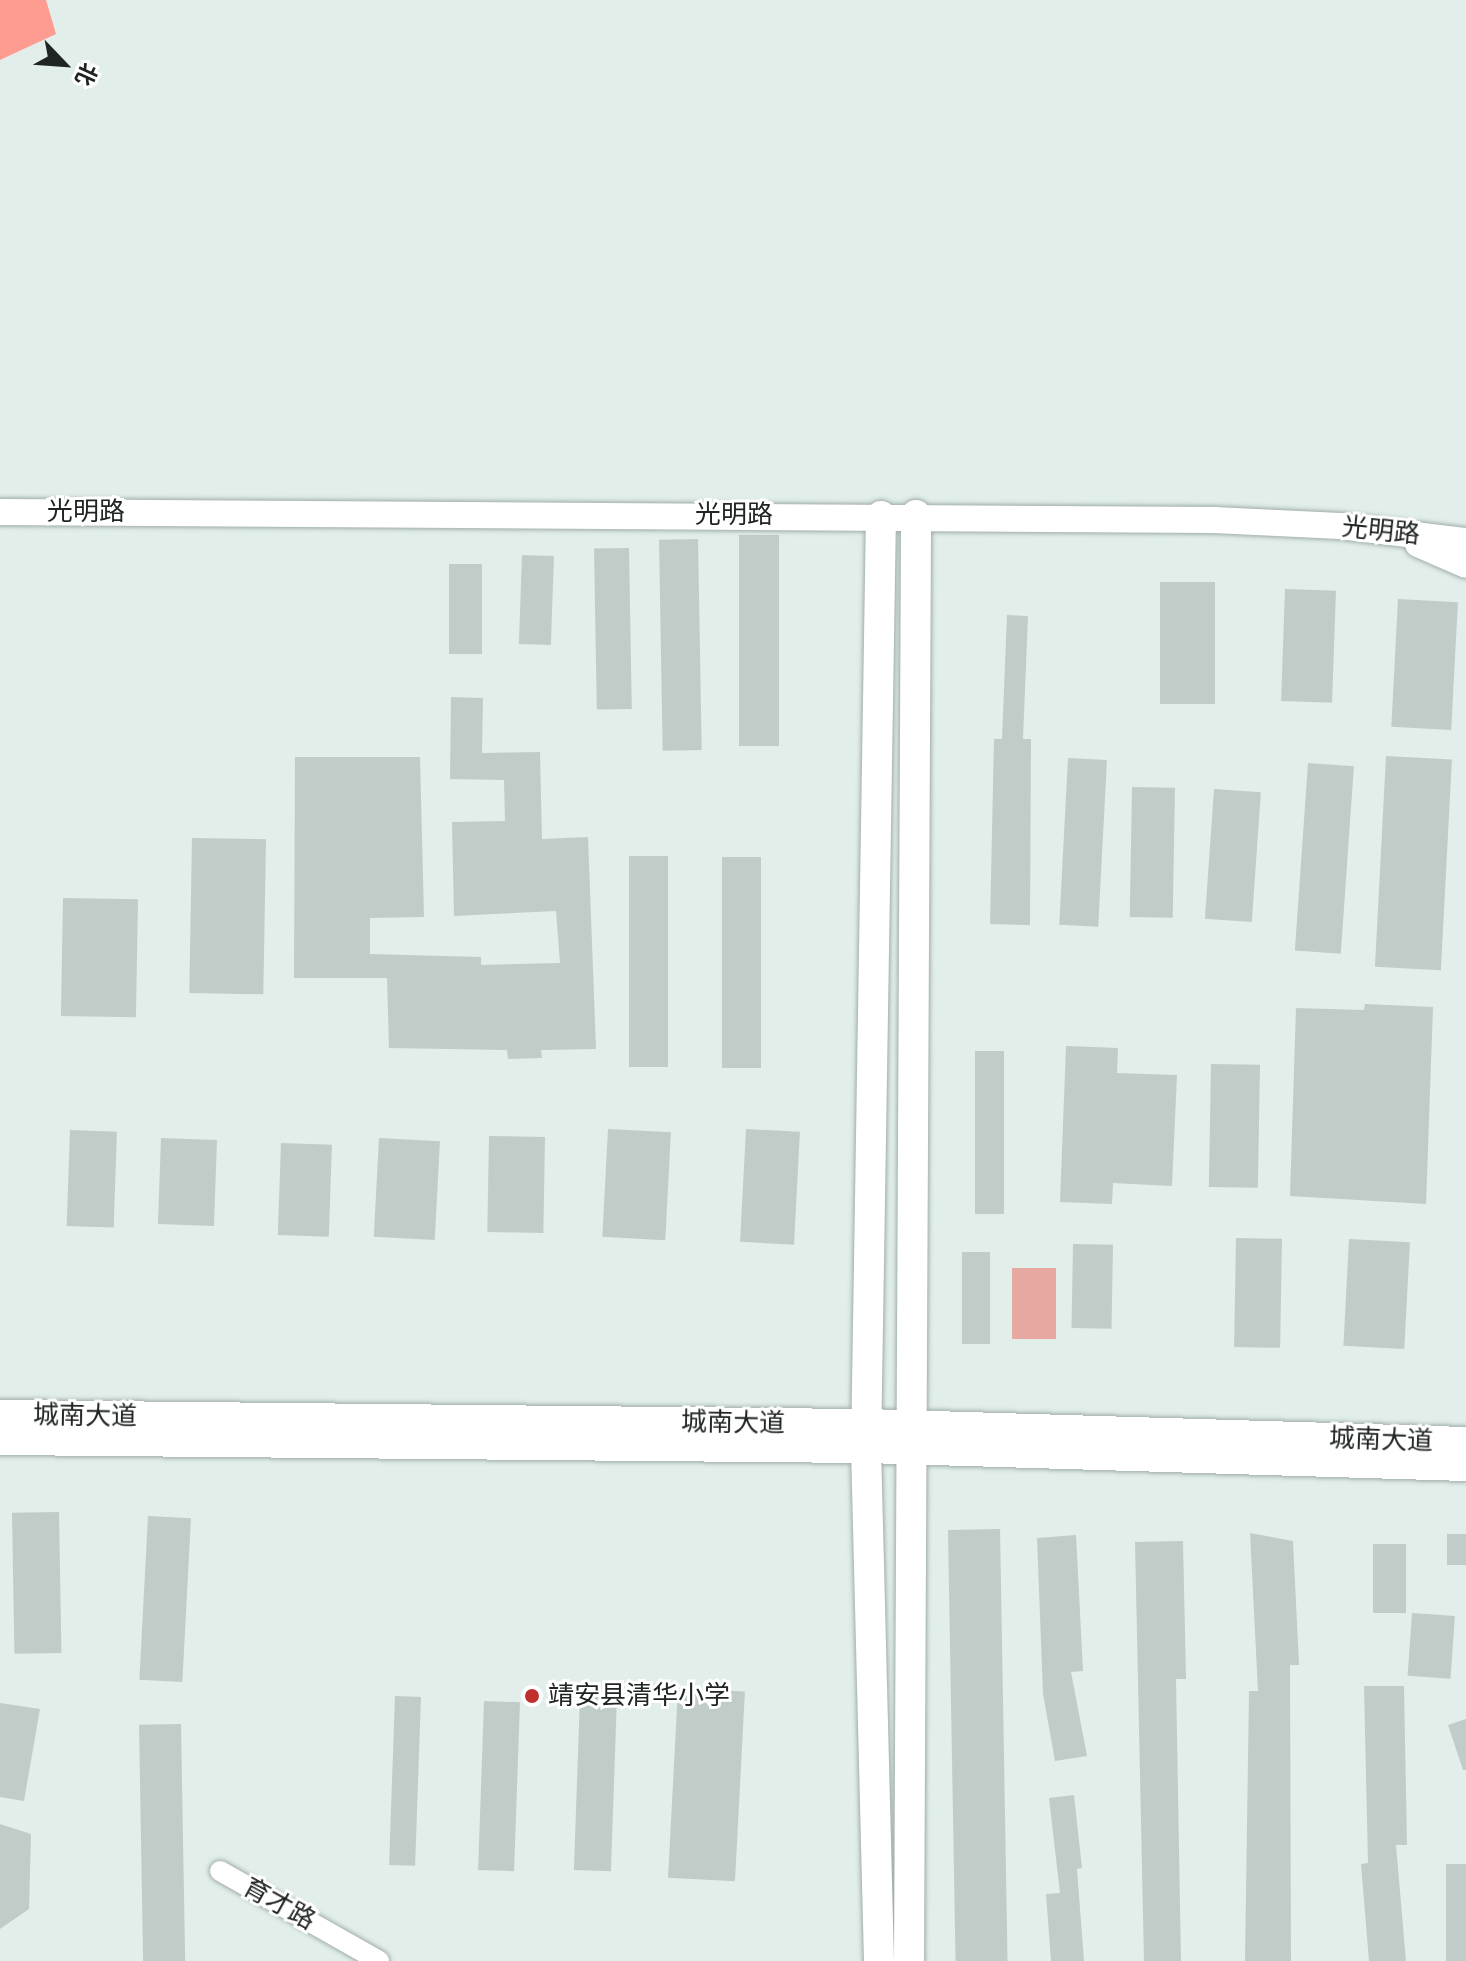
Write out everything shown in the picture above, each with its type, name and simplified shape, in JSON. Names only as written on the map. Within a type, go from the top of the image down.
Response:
[{"type":"main road","points":[[909,1961],[916,515]]},
{"type":"main road","points":[[879,1961],[866,1436],[881,516]]},
{"type":"main road","name":"城南大道","points":[[0,1415],[866,1436],[1466,1466]]},
{"type":"main road","name":"城南大道","points":[[0,1440],[866,1436]]},
{"type":"main road","name":"城南大道","points":[[912,1438],[1466,1442]]},
{"type":"street","name":"光明路","points":[[0,512],[916,515],[1340,526],[1466,541]]},
{"type":"street","points":[[1340,526],[1432,548],[1466,565]]},
{"type":"street","name":"育才路","points":[[220,1871],[379,1961]]},
{"type":"shaded area","points":[[0,0],[46,0],[56,34],[0,60]]},
{"type":"shaded area","points":[[1012,1268],[1056,1268],[1056,1339],[1012,1339]]},
{"type":"building","points":[[739,535],[779,535],[779,746],[739,746]]},
{"type":"building","points":[[698,539],[702,750],[663,751],[659,540]]},
{"type":"building","points":[[629,548],[632,709],[597,710],[594,549]]},
{"type":"building","points":[[522,555],[554,556],[551,645],[519,644]]},
{"type":"building","points":[[449,564],[482,564],[482,654],[449,654]]},
{"type":"building","points":[[1160,582],[1215,582],[1215,704],[1160,704]]},
{"type":"building","points":[[1285,589],[1336,591],[1332,703],[1281,701]]},
{"type":"building","points":[[1398,599],[1458,602],[1451,730],[1391,727]]},
{"type":"building","points":[[1007,615],[1028,616],[1023,739],[1031,739],[1030,925],[990,924],[994,739],[1002,739]]},
{"type":"building","points":[[451,697],[483,698],[482,753],[540,752],[542,839],[588,837],[596,1049],[541,1050],[542,1058],[508,1059],[507,1050],[389,1048],[387,978],[294,978],[295,757],[420,757],[424,917],[370,918],[370,954],[481,957],[481,965],[560,963],[556,911],[454,916],[452,822],[505,821],[504,780],[450,779]]},
{"type":"building","points":[[1386,756],[1452,759],[1441,970],[1375,967]]},
{"type":"building","points":[[1068,758],[1107,760],[1098,927],[1059,925]]},
{"type":"building","points":[[1308,763],[1354,766],[1341,954],[1295,951]]},
{"type":"building","points":[[1132,787],[1175,788],[1173,918],[1130,917]]},
{"type":"building","points":[[1214,789],[1261,792],[1252,922],[1205,919]]},
{"type":"building","points":[[192,838],[266,839],[263,994],[189,993]]},
{"type":"building","points":[[629,856],[668,856],[668,1067],[629,1067]]},
{"type":"building","points":[[722,857],[761,857],[761,1068],[722,1068]]},
{"type":"building","points":[[63,898],[138,899],[136,1017],[61,1016]]},
{"type":"building","points":[[1365,1004],[1433,1007],[1426,1204],[1290,1196],[1296,1008],[1364,1010]]},
{"type":"building","points":[[1066,1046],[1118,1048],[1117,1073],[1177,1075],[1172,1186],[1113,1183],[1112,1204],[1060,1202]]},
{"type":"building","points":[[975,1051],[1004,1051],[1004,1214],[975,1214]]},
{"type":"building","points":[[1211,1064],[1260,1065],[1258,1188],[1209,1187]]},
{"type":"building","points":[[608,1129],[671,1132],[665,1240],[602,1237]]},
{"type":"building","points":[[746,1129],[800,1132],[794,1245],[740,1242]]},
{"type":"building","points":[[70,1130],[117,1132],[114,1228],[67,1226]]},
{"type":"building","points":[[489,1136],[545,1137],[543,1233],[487,1232]]},
{"type":"building","points":[[161,1138],[217,1140],[214,1226],[158,1224]]},
{"type":"building","points":[[379,1138],[440,1141],[435,1240],[374,1237]]},
{"type":"building","points":[[281,1143],[332,1145],[329,1237],[278,1235]]},
{"type":"building","points":[[1236,1238],[1282,1239],[1280,1348],[1234,1347]]},
{"type":"building","points":[[1349,1239],[1410,1242],[1404,1349],[1343,1346]]},
{"type":"building","points":[[1073,1244],[1113,1245],[1112,1329],[1072,1328]]},
{"type":"building","points":[[962,1252],[990,1252],[990,1344],[962,1344]]},
{"type":"building","points":[[59,1512],[61,1653],[14,1654],[12,1513]]},
{"type":"building","points":[[148,1516],[191,1518],[182,1682],[139,1680]]},
{"type":"building","points":[[1000,1529],[1008,1961],[956,1961],[948,1530]]},
{"type":"building","points":[[1250,1533],[1293,1541],[1299,1665],[1290,1665],[1291,1961],[1245,1961],[1249,1691],[1258,1691]]},
{"type":"building","points":[[1447,1534],[1466,1534],[1466,1565],[1447,1565]]},
{"type":"building","points":[[1076,1535],[1083,1671],[1071,1672],[1087,1756],[1055,1761],[1043,1694],[1037,1538]]},
{"type":"building","points":[[1183,1541],[1186,1679],[1176,1679],[1181,1961],[1144,1961],[1135,1542]]},
{"type":"building","points":[[1373,1544],[1406,1544],[1406,1613],[1373,1613]]},
{"type":"building","points":[[1412,1613],[1455,1616],[1451,1679],[1408,1676]]},
{"type":"building","points":[[1364,1686],[1404,1686],[1407,1845],[1396,1845],[1406,1961],[1369,1961],[1361,1864],[1368,1863]]},
{"type":"building","points":[[678,1688],[745,1692],[735,1881],[668,1878]]},
{"type":"building","points":[[395,1696],[421,1697],[415,1866],[389,1865]]},
{"type":"building","points":[[580,1696],[617,1697],[611,1871],[574,1870]]},
{"type":"building","points":[[484,1701],[520,1702],[514,1871],[478,1870]]},
{"type":"building","points":[[0,1703],[40,1709],[24,1801],[0,1797]]},
{"type":"building","points":[[1466,1719],[1466,1770],[1463,1770],[1448,1725]]},
{"type":"building","points":[[181,1724],[185,1961],[143,1961],[139,1725]]},
{"type":"building","points":[[1074,1795],[1082,1868],[1077,1869],[1084,1961],[1051,1961],[1046,1894],[1060,1893],[1049,1798]]},
{"type":"building","points":[[0,1824],[31,1834],[29,1909],[0,1929]]},
{"type":"building","points":[[1446,1864],[1466,1864],[1466,1961],[1446,1961]]},
{"type":"place","name":"靖安县清华小学","points":[[532,1696]]}]
